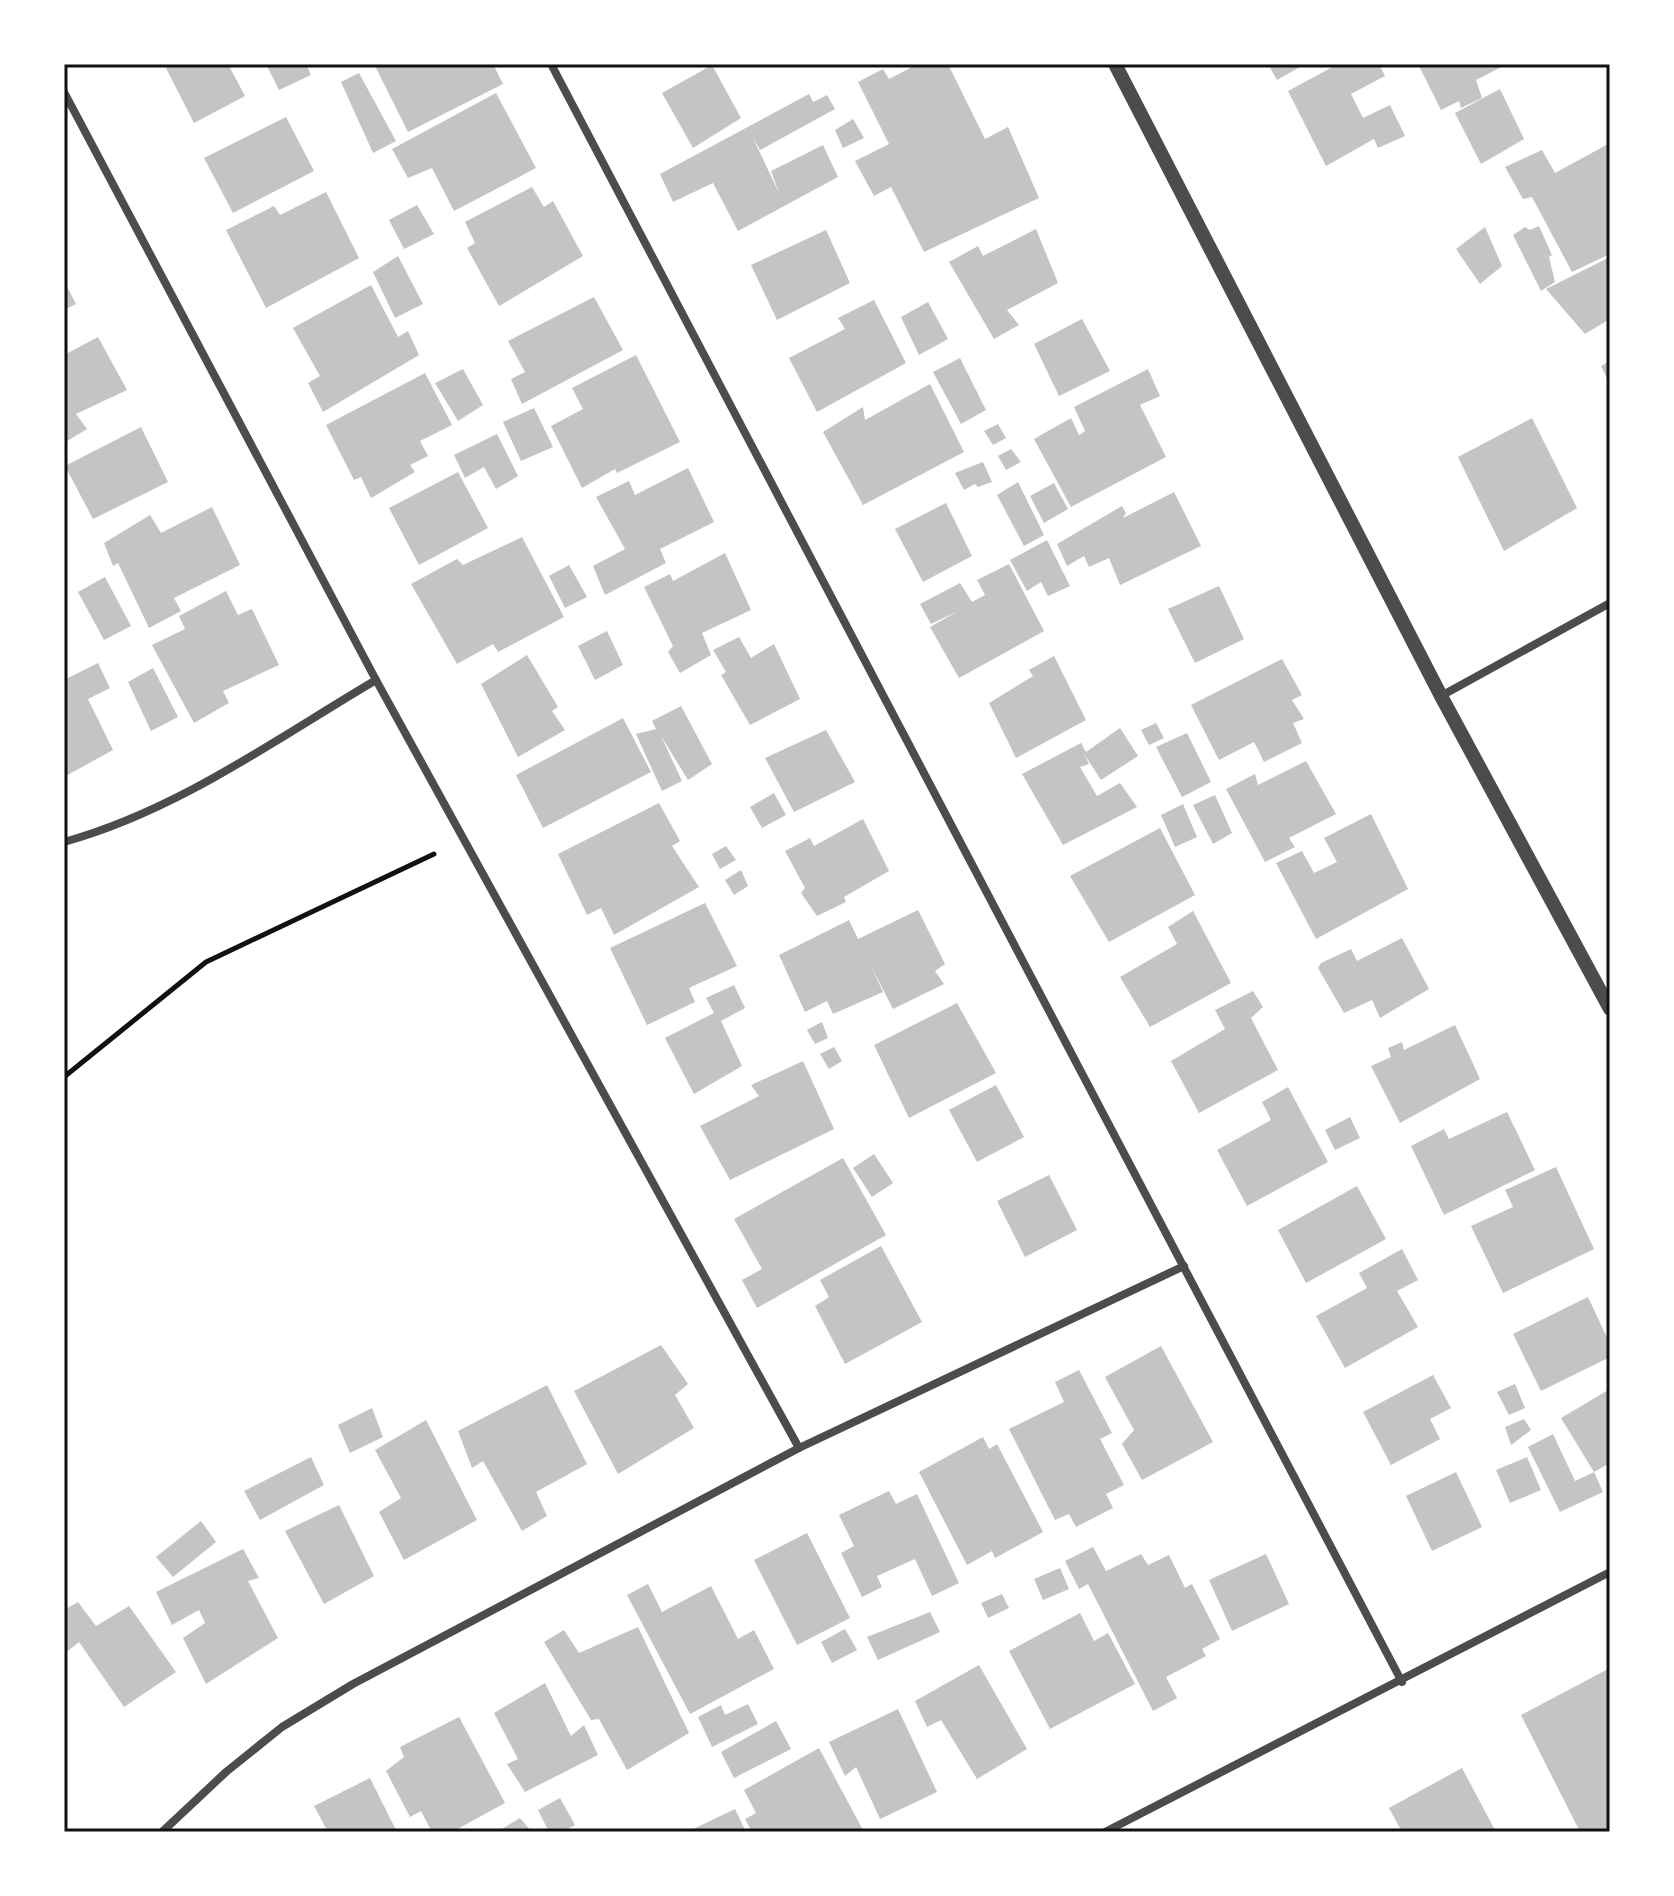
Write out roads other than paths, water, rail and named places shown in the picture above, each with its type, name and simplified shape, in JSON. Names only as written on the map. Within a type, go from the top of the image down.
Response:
[{"type":"street","points":[[551,64],[1402,1682]]},
{"type":"street","points":[[1115,64],[1441,696],[1610,1009]]},
{"type":"street","points":[[64,92],[376,680],[799,1448]]},
{"type":"street","points":[[1441,696],[1610,603]]},
{"type":"street","points":[[64,842],[106,830],[170,802],[376,680]]},
{"type":"street","points":[[162,1832],[226,1772],[282,1727],[353,1684],[799,1448],[1184,1266]]},
{"type":"street","points":[[1105,1832],[1402,1682],[1610,1572]]}]
